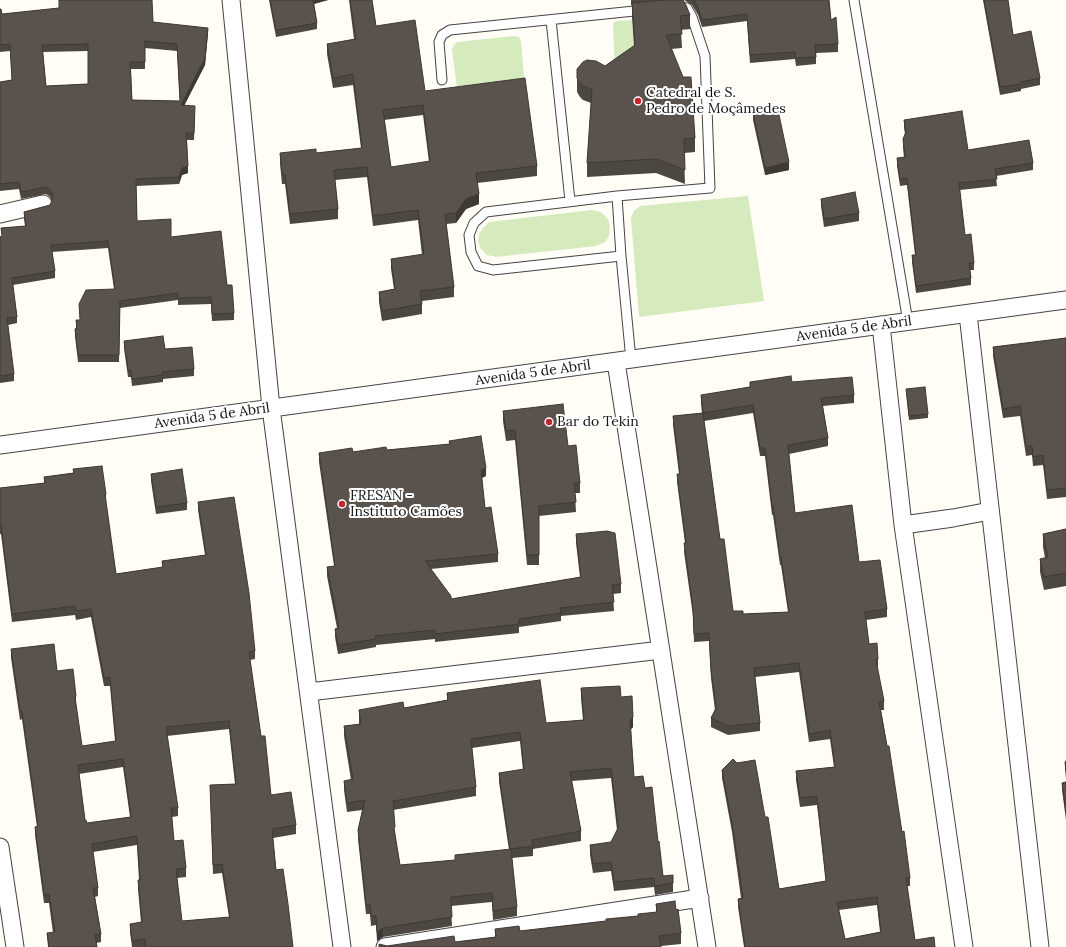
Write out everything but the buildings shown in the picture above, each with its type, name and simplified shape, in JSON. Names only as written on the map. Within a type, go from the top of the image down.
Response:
[{"type":"street","points":[[231,0],[272,408],[342,947]]},
{"type":"street","points":[[0,214],[43,204]]},
{"type":"street","name":"Avenida 5 de Abril","points":[[0,445],[1066,300]]},
{"type":"street","points":[[968,314],[1040,947]]},
{"type":"street","points":[[881,326],[903,525],[964,947]]},
{"type":"street","points":[[623,361],[661,650],[708,947]]},
{"type":"street","points":[[903,525],[990,511]]},
{"type":"street","points":[[309,692],[661,650]]},
{"type":"street","points":[[0,847],[9,938]]},
{"type":"street","points":[[385,947],[700,898]]},
{"type":"lane","points":[[854,0],[908,322]]},
{"type":"lane","points":[[621,256],[493,270],[478,266],[471,252],[469,235],[474,223],[486,212],[617,196],[710,188],[705,56],[692,17],[687,8],[682,6],[666,8]]},
{"type":"lane","points":[[442,80],[439,42],[442,35],[450,30],[651,10]]},
{"type":"lane","points":[[551,20],[570,202]]},
{"type":"lane","points":[[617,196],[621,256],[623,361]]},
{"type":"green space","points":[[632,20],[635,59],[615,73],[613,25],[614,22],[617,21]]},
{"type":"green space","points":[[514,36],[519,37],[521,41],[525,88],[458,96],[452,49],[454,45],[457,42]]},
{"type":"green space","points":[[748,196],[764,301],[639,317],[631,218],[634,211],[640,206]]},
{"type":"green space","points":[[592,210],[601,212],[608,219],[610,226],[609,236],[605,242],[596,246],[496,257],[487,255],[481,249],[478,242],[479,234],[489,222]]},
{"type":"place","name":"Catedral de S. Pedro de Moçâmedes","points":[[638,101]]},
{"type":"place","name":"Bar do Tekin","points":[[549,422]]},
{"type":"place","name":"FRESAN - Instituto Camões","points":[[342,504]]}]
